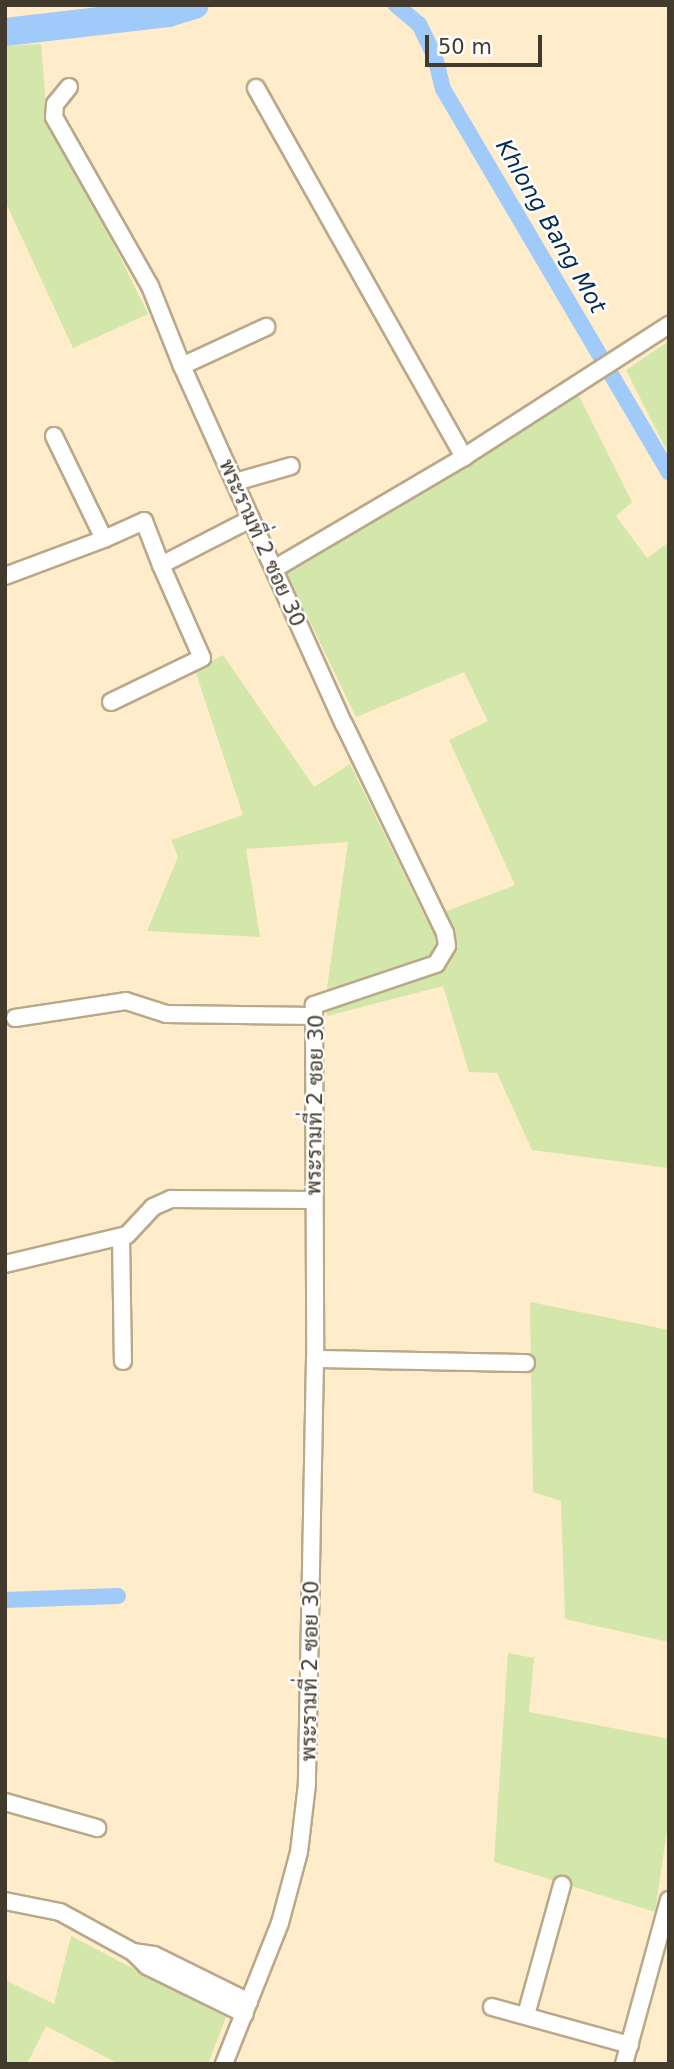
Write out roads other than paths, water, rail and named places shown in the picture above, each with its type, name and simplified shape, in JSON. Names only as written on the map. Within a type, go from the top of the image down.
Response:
[{"type":"street","name":"พระรามที่ 2 ซอย 30","points":[[69,86],[55,104],[54,117],[150,286],[182,366],[445,933],[447,946],[436,964],[314,1005],[315,1359],[304,1815],[280,1923],[224,2064]]},
{"type":"street","points":[[256,88],[464,457]]},
{"type":"street","points":[[274,569],[464,457],[593,371],[669,325]]},
{"type":"street","points":[[182,366],[265,327]]},
{"type":"street","points":[[54,436],[104,539]]},
{"type":"street","points":[[235,482],[291,466]]},
{"type":"street","points":[[161,565],[251,519]]},
{"type":"street","points":[[5,576],[144,521],[202,658],[111,702]]},
{"type":"street","points":[[15,1018],[126,1001],[166,1014],[314,1016]]},
{"type":"street","points":[[5,1264],[121,1237],[136,1229],[160,1201],[313,1200]]},
{"type":"street","points":[[121,1237],[123,1361]]},
{"type":"street","points":[[315,1359],[526,1363]]},
{"type":"street","points":[[5,1802],[97,1828]]},
{"type":"street","points":[[526,2015],[562,1885]]},
{"type":"street","points":[[624,2064],[669,1900]]},
{"type":"street","points":[[5,1901],[60,1912],[134,1952],[147,1966],[247,2008]]},
{"type":"street","points":[[492,2007],[629,2046]]},
{"type":"waterway","points":[[5,32],[168,13],[195,5]]},
{"type":"waterway","name":"Khlong Bang Mot","points":[[396,5],[419,24],[435,57],[443,89],[669,472]]},
{"type":"waterway","points":[[5,1600],[118,1596]]}]
